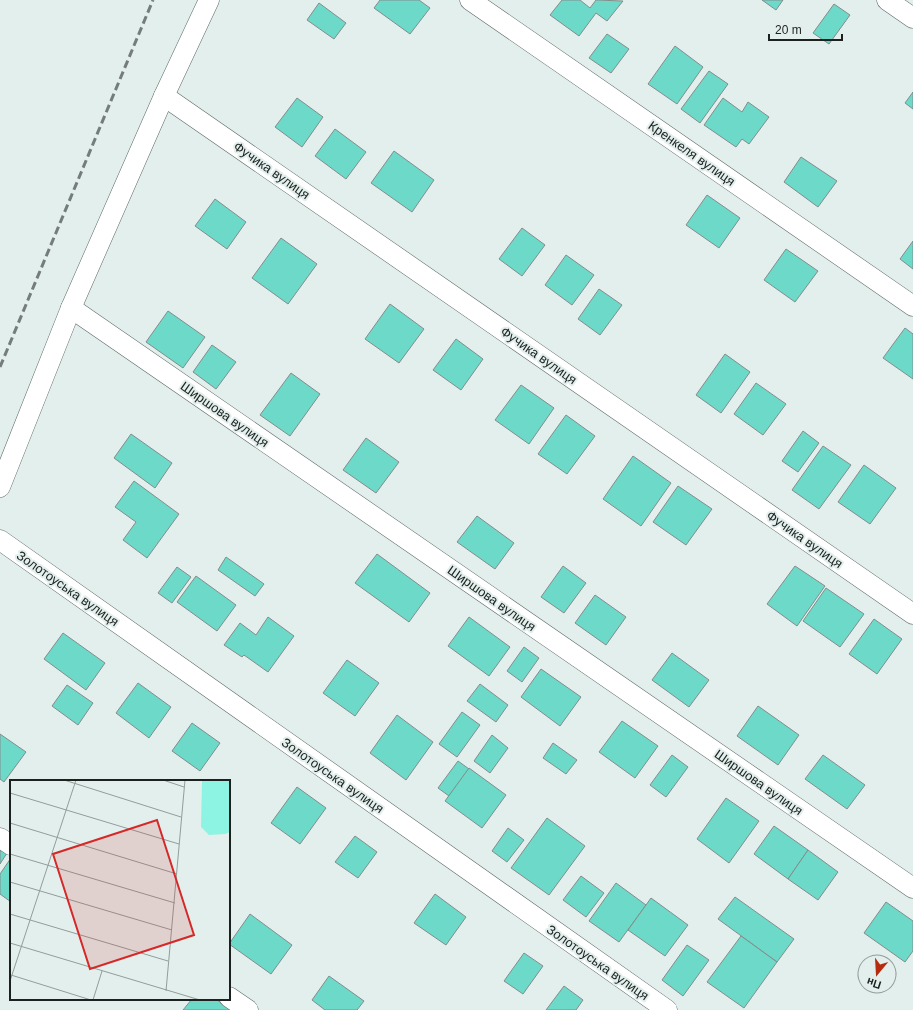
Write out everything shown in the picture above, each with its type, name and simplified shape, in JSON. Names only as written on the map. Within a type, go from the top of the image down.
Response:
[{"type":"street","points":[[0,487],[71,308],[164,96],[209,0]]},
{"type":"street","name":"Кренкеля вулиця","points":[[470,0],[913,306]]},
{"type":"street","points":[[887,0],[913,18]]},
{"type":"street","name":"Фучика вулиця","points":[[164,96],[913,614]]},
{"type":"street","name":"Ширшова вулиця","points":[[71,308],[913,888]]},
{"type":"street","name":"Золотоуська вулиця","points":[[0,540],[666,1010]]},
{"type":"street","points":[[0,838],[10,844]]},
{"type":"street","points":[[230,998],[248,1010]]},
{"type":"building","points":[[380,0],[419,0],[430,8],[410,34],[374,8]]},
{"type":"building","points":[[562,0],[580,0],[590,8],[596,0],[623,1],[607,21],[596,13],[579,36],[550,15]]},
{"type":"building","points":[[762,0],[783,0],[776,10]]},
{"type":"building","points":[[319,3],[346,23],[334,39],[307,20]]},
{"type":"building","points":[[834,4],[850,15],[829,44],[813,33]]},
{"type":"building","points":[[607,34],[629,49],[611,73],[589,58]]},
{"type":"building","points":[[675,46],[703,67],[677,104],[648,84]]},
{"type":"building","points":[[709,71],[728,84],[700,123],[681,109]]},
{"type":"building","points":[[913,92],[913,109],[905,103]]},
{"type":"building","points":[[297,98],[323,117],[302,147],[275,127]]},
{"type":"building","points":[[723,98],[742,112],[748,102],[769,117],[749,144],[742,139],[736,147],[704,125]]},
{"type":"building","points":[[335,129],[366,152],[346,179],[315,156]]},
{"type":"building","points":[[394,151],[434,180],[412,212],[371,183]]},
{"type":"building","points":[[801,157],[837,181],[818,207],[784,182]]},
{"type":"building","points":[[707,195],[740,218],[719,248],[686,225]]},
{"type":"building","points":[[215,199],[246,222],[227,249],[195,226]]},
{"type":"building","points":[[522,228],[545,245],[522,276],[499,259]]},
{"type":"building","points":[[281,238],[317,264],[288,304],[252,278]]},
{"type":"building","points":[[913,241],[913,269],[900,259]]},
{"type":"building","points":[[786,249],[818,271],[795,302],[764,280]]},
{"type":"building","points":[[566,255],[594,275],[572,305],[545,285]]},
{"type":"building","points":[[599,289],[622,305],[600,335],[578,319]]},
{"type":"building","points":[[390,304],[424,329],[399,363],[365,339]]},
{"type":"building","points":[[168,311],[205,337],[183,368],[146,342]]},
{"type":"building","points":[[905,328],[913,334],[913,379],[883,358]]},
{"type":"building","points":[[456,339],[483,359],[461,390],[433,370]]},
{"type":"building","points":[[212,345],[236,362],[216,389],[193,372]]},
{"type":"building","points":[[725,354],[750,372],[721,413],[696,395]]},
{"type":"building","points":[[291,373],[320,394],[290,436],[260,415]]},
{"type":"building","points":[[756,383],[786,404],[763,435],[734,414]]},
{"type":"building","points":[[521,385],[554,408],[529,444],[495,420]]},
{"type":"building","points":[[566,415],[595,436],[567,474],[538,454]]},
{"type":"building","points":[[803,431],[819,443],[798,472],[782,461]]},
{"type":"building","points":[[131,434],[172,463],[155,488],[114,458]]},
{"type":"building","points":[[366,438],[399,462],[376,493],[343,470]]},
{"type":"building","points":[[823,446],[851,465],[819,509],[792,490]]},
{"type":"building","points":[[633,456],[671,483],[641,526],[603,499]]},
{"type":"building","points":[[864,465],[896,488],[870,524],[838,502]]},
{"type":"building","points":[[134,481],[179,514],[147,558],[123,540],[136,522],[115,507]]},
{"type":"building","points":[[678,486],[712,509],[686,545],[653,522]]},
{"type":"building","points":[[477,516],[514,543],[495,569],[457,542]]},
{"type":"building","points":[[377,554],[430,593],[409,622],[355,583]]},
{"type":"building","points":[[226,557],[264,584],[255,596],[218,570]]},
{"type":"building","points":[[563,566],[586,583],[564,613],[541,597]]},
{"type":"building","points":[[795,566],[825,586],[797,626],[767,604]]},
{"type":"building","points":[[177,567],[191,577],[172,603],[158,593]]},
{"type":"building","points":[[196,576],[236,605],[217,631],[177,602]]},
{"type":"building","points":[[826,588],[864,614],[840,647],[803,621]]},
{"type":"building","points":[[595,595],[626,617],[606,645],[575,623]]},
{"type":"building","points":[[268,617],[294,636],[268,672],[244,655],[242,657],[224,645],[240,623],[256,635]]},
{"type":"building","points":[[469,617],[510,647],[489,676],[448,646]]},
{"type":"building","points":[[874,619],[902,639],[877,674],[849,654]]},
{"type":"building","points":[[63,633],[105,663],[86,690],[44,659]]},
{"type":"building","points":[[524,647],[539,658],[522,682],[507,671]]},
{"type":"building","points":[[672,653],[709,680],[689,707],[652,680]]},
{"type":"building","points":[[347,660],[379,683],[355,716],[323,693]]},
{"type":"building","points":[[541,669],[581,697],[560,726],[521,697]]},
{"type":"building","points":[[138,683],[171,707],[149,738],[116,713]]},
{"type":"building","points":[[480,684],[508,705],[496,722],[467,701]]},
{"type":"building","points":[[67,685],[93,703],[78,725],[52,706]]},
{"type":"building","points":[[758,706],[799,735],[778,765],[737,736]]},
{"type":"building","points":[[462,712],[480,725],[457,757],[439,744]]},
{"type":"building","points":[[397,715],[433,742],[406,780],[370,753]]},
{"type":"building","points":[[622,721],[658,746],[635,778],[599,752]]},
{"type":"building","points":[[192,723],[220,743],[200,771],[172,751]]},
{"type":"building","points":[[0,734],[26,752],[4,782],[0,779]]},
{"type":"building","points":[[492,735],[508,748],[490,773],[474,761]]},
{"type":"building","points":[[553,743],[577,760],[566,774],[543,758]]},
{"type":"building","points":[[672,755],[688,767],[666,797],[650,785]]},
{"type":"building","points":[[823,755],[865,785],[847,809],[805,779]]},
{"type":"building","points":[[458,761],[469,769],[449,796],[438,788]]},
{"type":"building","points":[[469,768],[506,795],[482,828],[445,801]]},
{"type":"building","points":[[297,787],[326,808],[300,844],[271,823]]},
{"type":"building","points":[[726,798],[759,821],[729,863],[697,839]]},
{"type":"building","points":[[547,818],[585,846],[549,895],[511,868]]},
{"type":"building","points":[[774,826],[808,850],[788,879],[754,854]]},
{"type":"building","points":[[508,828],[524,840],[507,862],[492,851]]},
{"type":"building","points":[[355,836],[377,852],[358,878],[335,862]]},
{"type":"building","points":[[0,848],[7,853],[0,864]]},
{"type":"building","points":[[808,850],[838,872],[818,900],[788,879]]},
{"type":"building","points":[[10,859],[10,901],[0,894],[0,874]]},
{"type":"building","points":[[581,876],[604,893],[586,917],[563,900]]},
{"type":"building","points":[[616,883],[646,905],[619,942],[589,921]]},
{"type":"building","points":[[435,894],[466,917],[446,945],[414,923]]},
{"type":"building","points":[[735,897],[794,939],[777,962],[718,919]]},
{"type":"building","points":[[651,898],[688,925],[665,956],[628,930]]},
{"type":"building","points":[[886,902],[913,921],[913,951],[905,962],[897,956],[897,954],[894,954],[864,933]]},
{"type":"building","points":[[250,914],[292,945],[271,974],[230,945]]},
{"type":"building","points":[[741,936],[777,962],[744,1008],[707,982]]},
{"type":"building","points":[[687,945],[709,960],[683,996],[662,980]]},
{"type":"building","points":[[524,953],[543,966],[523,994],[504,981]]},
{"type":"building","points":[[329,976],[364,1001],[357,1010],[325,1010],[312,1000]]},
{"type":"building","points":[[564,986],[583,1000],[576,1010],[546,1010]]},
{"type":"building","points":[[191,1000],[217,1000],[231,1010],[183,1010]]},
{"type":"railway","points":[[0,367],[153,0]]}]
